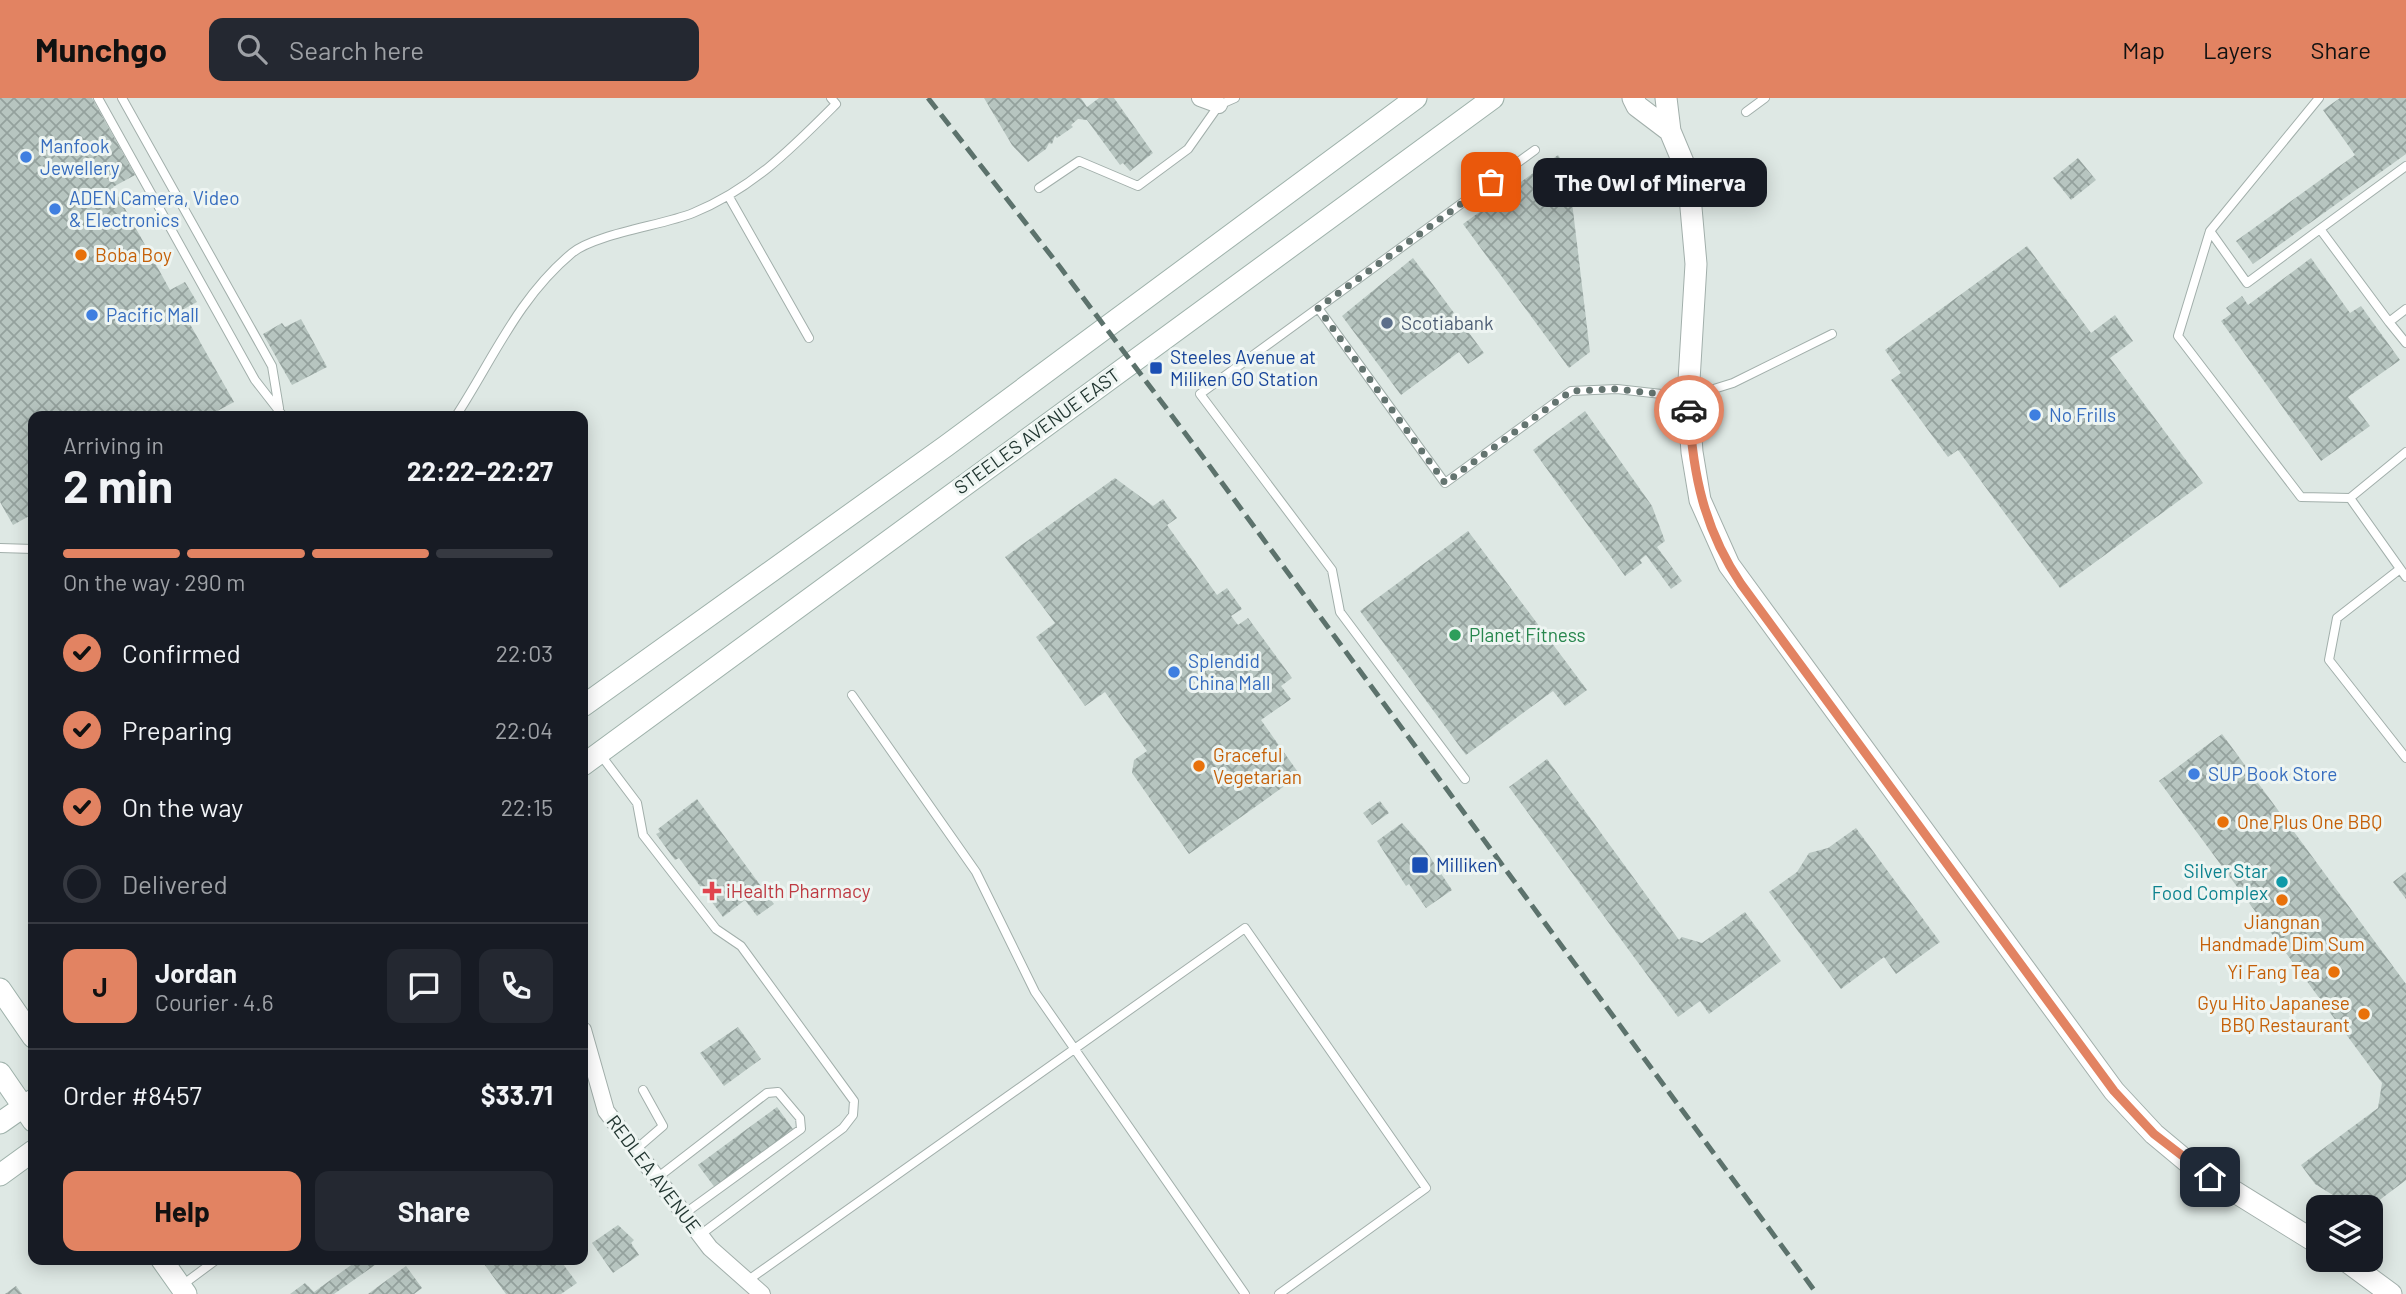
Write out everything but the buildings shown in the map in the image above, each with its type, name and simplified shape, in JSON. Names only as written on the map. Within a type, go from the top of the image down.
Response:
[{"type":"main road","points":[[588,702],[1136,307],[1416,98]]},
{"type":"main road","name":"STEELES AVENUE EAST","points":[[591,759],[1493,98]]},
{"type":"main road","points":[[1633,98],[1637,106],[1670,131]]},
{"type":"main road","points":[[1666,98],[1670,131],[1688,174],[1696,264],[1688,397],[1692,452],[1700,500],[1729,565],[2114,1091],[2154,1134],[2190,1164],[2306,1236]]},
{"type":"main road","points":[[0,989],[28,1030]]},
{"type":"main road","points":[[0,1073],[28,1108]]},
{"type":"main road","points":[[0,1123],[28,1111]]},
{"type":"main road","points":[[0,1175],[28,1155]]},
{"type":"main road","points":[[166,1265],[183,1290]]},
{"type":"main road","points":[[2362,1272],[2392,1294]]},
{"type":"street","points":[[1200,98],[1219,105]]},
{"type":"street","name":"REDLEA AVENUE","points":[[588,1048],[606,1111],[634,1151],[710,1248],[762,1294]]},
{"type":"lane","points":[[98,98],[255,380],[279,411]]},
{"type":"lane","points":[[122,98],[272,366],[280,411]]},
{"type":"lane","points":[[459,411],[500,338],[534,290],[575,250],[691,214],[729,197],[769,170],[836,104],[831,98]]},
{"type":"lane","points":[[1039,188],[1079,161],[1138,186],[1188,149],[1219,105],[1235,98]]},
{"type":"lane","points":[[1746,111],[1765,98]]},
{"type":"lane","points":[[2319,98],[2210,231],[2178,336],[2301,497],[2350,498],[2406,452]]},
{"type":"lane","points":[[1465,779],[1340,612],[1332,570],[1200,394],[1535,150]]},
{"type":"lane","points":[[2210,231],[2247,283],[2406,166]]},
{"type":"lane","points":[[729,197],[809,338]]},
{"type":"lane","points":[[2320,229],[2406,343]]},
{"type":"lane","points":[[1318,308],[1445,483],[1571,391],[1616,389],[1688,397],[1733,383],[1832,334]]},
{"type":"lane","points":[[2389,322],[2406,309]]},
{"type":"lane","points":[[2350,498],[2406,577]]},
{"type":"lane","points":[[0,548],[28,549]]},
{"type":"lane","points":[[2400,569],[2337,618],[2329,660],[2406,758]]},
{"type":"lane","points":[[852,695],[976,872],[1035,992],[1245,1294]]},
{"type":"lane","points":[[591,759],[638,803],[643,835],[716,929],[741,946],[854,1101],[853,1115],[843,1128],[700,1235]]},
{"type":"lane","points":[[747,1281],[1245,928],[1426,1188],[1279,1294]]},
{"type":"lane","points":[[634,1151],[663,1126],[643,1090]]},
{"type":"lane","points":[[657,1178],[766,1093],[778,1092],[800,1118],[802,1129],[684,1214]]},
{"type":"lane","points":[[183,1290],[210,1265]]},
{"type":"railway","points":[[928,98],[1203,457],[1817,1294]]},
{"type":"way so far","points":[[1491,182],[1318,308],[1445,483],[1571,391],[1616,389],[1688,397],[1689,410]]},
{"type":"place","name":"Manfook Jewellery","points":[[26,157]]},
{"type":"place","name":"The Owl of Minerva","points":[[1491,182]]},
{"type":"place","name":"ADEN Camera, Video & Electronics","points":[[55,209]]},
{"type":"place","name":"Boba Boy","points":[[81,255]]},
{"type":"place","name":"Pacific Mall","points":[[92,315]]},
{"type":"place","name":"Scotiabank","points":[[1387,323]]},
{"type":"place","name":"Steeles Avenue at Miliken GO Station","points":[[1156,368]]},
{"type":"place","name":"No Frills","points":[[2035,415]]},
{"type":"place","name":"Planet Fitness","points":[[1455,635]]},
{"type":"place","name":"Splendid China Mall","points":[[1174,672]]},
{"type":"place","name":"Graceful Vegetarian","points":[[1199,766]]},
{"type":"place","name":"SUP Book Store","points":[[2194,774]]},
{"type":"place","name":"One Plus One BBQ","points":[[2223,822]]},
{"type":"place","name":"Milliken","points":[[1420,865]]},
{"type":"place","name":"Silver Star Food Complex","points":[[2282,882]]},
{"type":"place","name":"iHealth Pharmacy","points":[[712,891]]},
{"type":"place","name":"Jiangnan Handmade Dim Sum","points":[[2282,900]]},
{"type":"place","name":"Yi Fang Tea","points":[[2334,972]]},
{"type":"place","name":"Gyu Hito Japanese BBQ Restaurant","points":[[2364,1014]]},
{"type":"route","points":[[1689,410],[1692,452],[1700,500],[1729,565],[1741,584],[2114,1091],[2154,1134],[2210,1177]]}]
